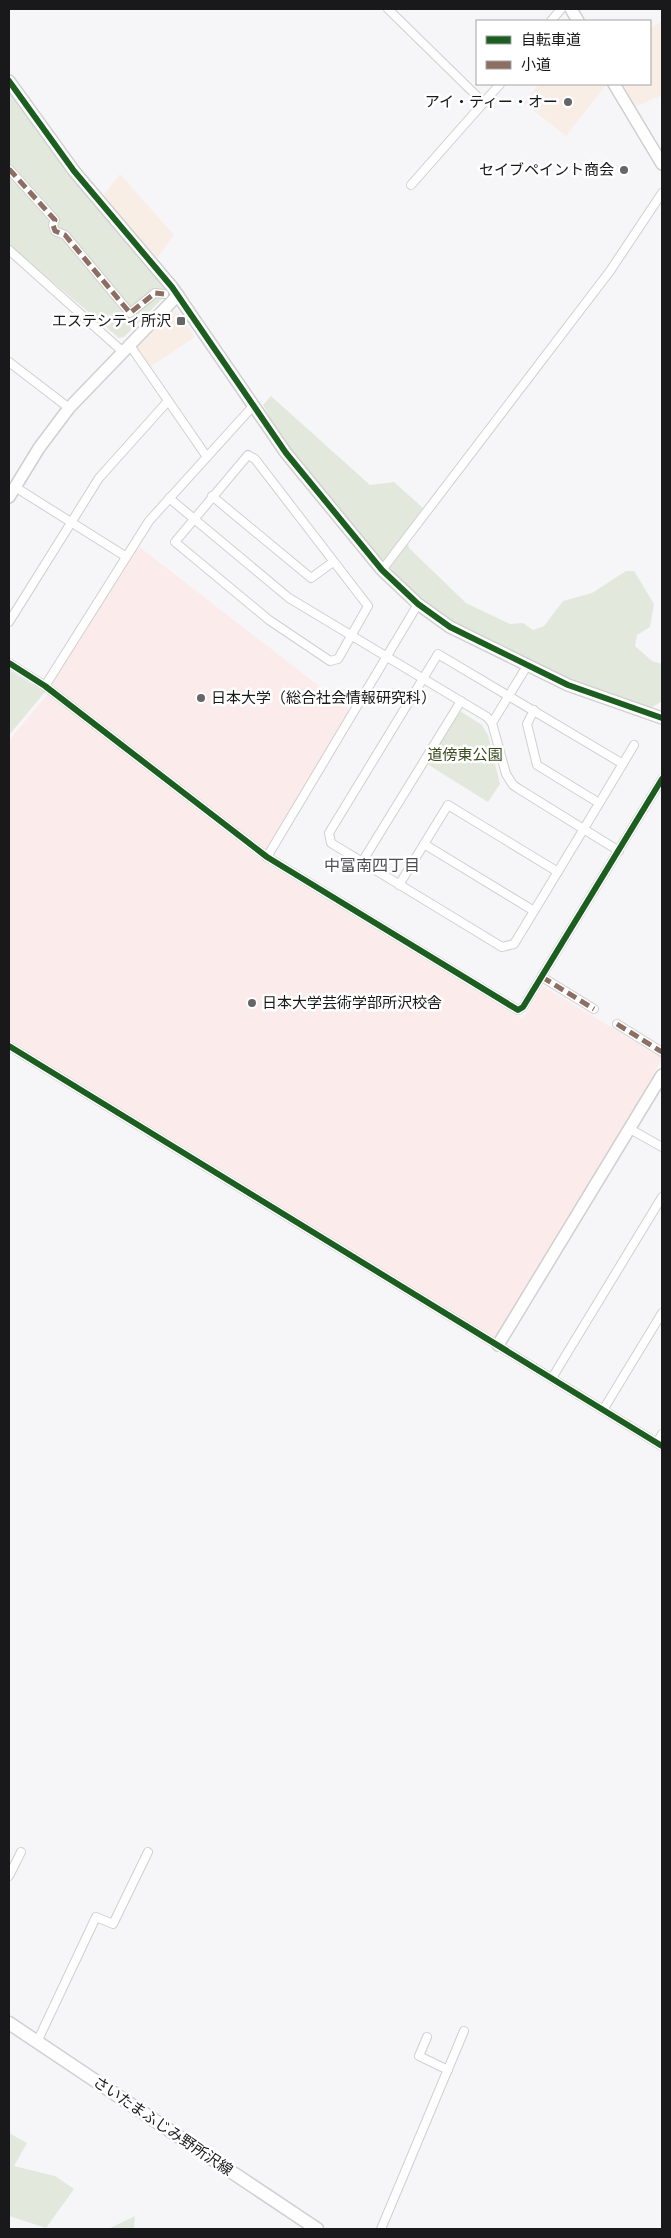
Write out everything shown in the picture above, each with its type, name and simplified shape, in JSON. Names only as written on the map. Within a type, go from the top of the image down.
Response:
[{"type":"main road","name":"さいたまふじみ野所沢線","points":[[9,2023],[317,2229]]},
{"type":"street","points":[[388,9],[484,103]]},
{"type":"street","points":[[552,20],[561,9]]},
{"type":"street","points":[[571,9],[577,20]]},
{"type":"street","points":[[9,81],[74,172],[178,295],[286,453],[382,570],[418,604],[450,627],[527,666],[608,700],[662,718]]},
{"type":"street","points":[[411,185],[499,85]]},
{"type":"street","points":[[615,85],[662,164]]},
{"type":"street","points":[[9,169],[55,220],[53,225],[55,231],[65,235],[130,313],[155,293],[164,294]]},
{"type":"street","points":[[382,570],[610,271],[662,193]]},
{"type":"street","points":[[9,250],[126,347],[168,401],[206,458]]},
{"type":"street","points":[[125,556],[71,522],[12,492],[39,448],[69,408],[178,295]]},
{"type":"street","points":[[9,362],[69,408]]},
{"type":"street","points":[[9,622],[99,478],[168,401]]},
{"type":"street","points":[[45,686],[125,556],[149,521],[254,405]]},
{"type":"street","points":[[248,455],[255,459],[368,606],[338,659],[330,661],[269,620],[175,542],[193,518],[248,455]]},
{"type":"street","points":[[212,496],[311,578],[333,562]]},
{"type":"street","points":[[169,498],[289,598],[487,717],[492,723],[506,774],[513,784],[619,851]]},
{"type":"street","points":[[267,857],[418,604]]},
{"type":"street","points":[[623,764],[438,654],[329,833],[331,843],[502,947],[514,944],[558,872],[583,829],[623,764],[634,745]]},
{"type":"street","points":[[9,663],[45,686],[267,857],[518,1010],[523,1007],[662,780]]},
{"type":"street","points":[[492,723],[527,666]]},
{"type":"street","points":[[362,862],[461,701]]},
{"type":"street","points":[[534,710],[527,724],[537,765],[599,803]]},
{"type":"street","points":[[399,884],[448,805],[558,872]]},
{"type":"street","points":[[424,844],[534,911]]},
{"type":"street","points":[[542,976],[594,1009]]},
{"type":"street","points":[[617,1024],[662,1052]]},
{"type":"street","points":[[9,1046],[660,1445],[662,1434]]},
{"type":"street","points":[[498,1346],[662,1076]]},
{"type":"street","points":[[630,1128],[662,1148]]},
{"type":"street","points":[[552,1378],[662,1197]]},
{"type":"street","points":[[603,1410],[662,1313]]},
{"type":"street","points":[[9,1876],[21,1852]]},
{"type":"street","points":[[38,2042],[96,1917],[114,1924],[148,1852]]},
{"type":"street","points":[[381,2229],[464,2031]]},
{"type":"street","points":[[428,2037],[419,2056],[448,2070]]},
{"type":"shaded area","points":[[662,21],[662,95],[635,107],[622,85],[651,85],[651,27]]},
{"type":"shaded area","name":"アイ・ティー・オー","points":[[538,85],[606,85],[566,136],[524,103]]},
{"type":"shaded area","points":[[120,174],[174,235],[157,258],[103,196]]},
{"type":"shaded area","points":[[177,310],[195,337],[150,367],[137,349],[137,345],[172,311]]},
{"type":"shaded area","name":"日本大学（総合社会情報研究科）","points":[[137,545],[350,710],[267,849],[262,849],[53,687],[52,683]]},
{"type":"shaded area","name":"日本大学芸術学部所沢校舎","points":[[48,694],[263,861],[523,1019],[543,986],[662,1058],[654,1073],[656,1077],[496,1340],[9,1040],[9,740]]},
{"type":"green space","points":[[9,90],[51,149],[165,288],[163,298],[124,337],[119,338],[9,245]]},
{"type":"green space","points":[[271,396],[370,485],[394,482],[423,508],[406,531],[409,548],[466,603],[510,624],[523,623],[533,630],[544,626],[563,601],[592,593],[626,571],[634,571],[654,604],[650,627],[637,635],[635,646],[652,661],[662,664],[662,701],[651,708],[584,686],[520,656],[440,614],[405,583],[377,553],[291,450],[263,405]]},
{"type":"green space","points":[[9,670],[45,692],[9,735]]},
{"type":"green space","name":"道傍東公園","points":[[460,711],[482,725],[488,735],[500,784],[488,802],[427,764]]},
{"type":"green space","points":[[9,2133],[27,2143],[14,2166],[55,2176],[74,2189],[46,2228],[9,2216]]},
{"type":"green space","points":[[135,2216],[134,2229],[108,2229]]},
{"type":"marked path","points":[[9,169],[55,220],[53,225],[55,231],[65,235],[130,313],[155,293],[164,294]]},
{"type":"marked path","points":[[542,977],[594,1009]]},
{"type":"marked path","points":[[617,1024],[662,1052]]},
{"type":"cycle path","points":[[9,81],[74,171],[172,287],[286,453],[382,570],[418,604],[450,627],[568,685],[662,718]]},
{"type":"cycle path","points":[[9,663],[45,686],[267,857],[518,1010],[523,1007],[662,779]]},
{"type":"cycle path","points":[[9,1046],[662,1446]]},
{"type":"place","name":"アイ・ティー・オー","points":[[568,102]]},
{"type":"place","name":"セイブペイント商会","points":[[624,170]]},
{"type":"place","name":"エステシティ所沢","points":[[181,321]]},
{"type":"place","name":"日本大学（総合社会情報研究科）","points":[[201,698]]},
{"type":"place","name":"日本大学芸術学部所沢校舎","points":[[252,1003]]},
{"type":"district","name":"中富南四丁目","points":[[372,865]]}]
